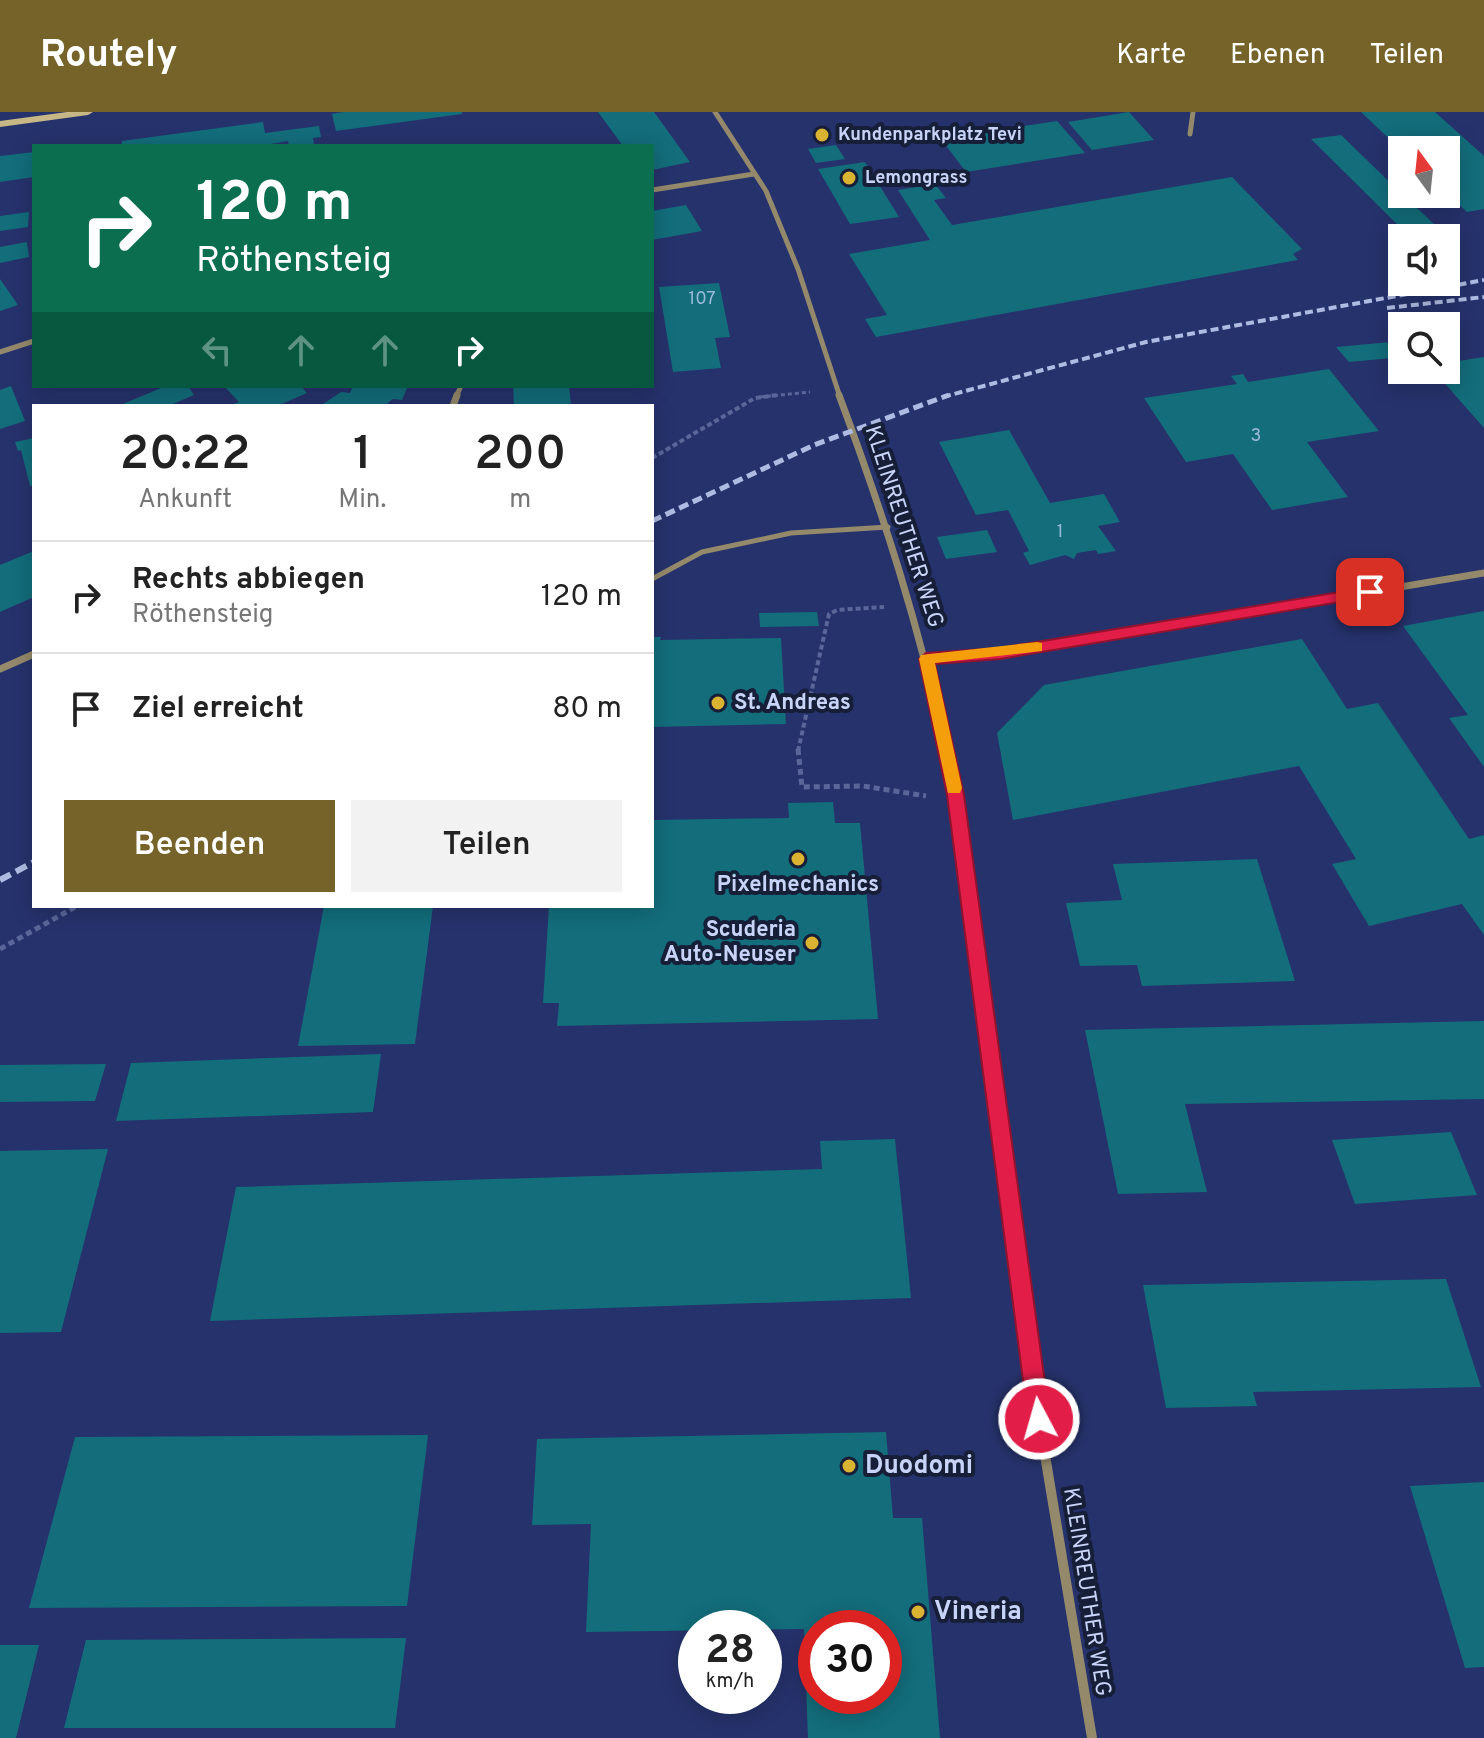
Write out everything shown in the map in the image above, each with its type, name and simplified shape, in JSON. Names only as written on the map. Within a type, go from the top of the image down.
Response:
[{"type":"main road","points":[[0,124],[88,112]]},
{"type":"street","name":"KLEINREUTHER WEG","points":[[715,112],[766,191],[798,269],[836,388],[888,527],[926,659],[955,795],[1039,1419],[1092,1738]]},
{"type":"street","points":[[1190,134],[1193,112]]},
{"type":"street","points":[[654,190],[754,174]]},
{"type":"street","points":[[0,352],[32,342]]},
{"type":"street","points":[[926,659],[1000,654],[1484,573]]},
{"type":"street","points":[[0,669],[32,655]]},
{"type":"lane","points":[[654,578],[702,552],[791,533],[888,527]]},
{"type":"path","points":[[654,457],[755,398],[836,388]]},
{"type":"path","points":[[912,606],[837,610],[829,614],[798,751],[802,787],[863,786],[922,796],[955,795]]},
{"type":"path","points":[[0,949],[73,908]]},
{"type":"building","points":[[598,112],[654,112],[690,162],[654,170],[654,144],[622,144]]},
{"type":"building","points":[[1129,112],[1154,140],[1092,150],[1068,122]]},
{"type":"building","points":[[1361,112],[1435,112],[1484,156],[1484,209],[1467,212],[1460,205],[1460,136],[1388,138]]},
{"type":"building","points":[[332,114],[462,114],[336,131]]},
{"type":"building","points":[[1057,121],[1085,153],[966,172],[941,139]]},
{"type":"building","points":[[263,122],[265,133],[319,126],[321,137],[313,138],[314,144],[289,144],[288,141],[271,144],[122,144],[122,141]]},
{"type":"building","points":[[1341,135],[1388,180],[1388,208],[1418,208],[1434,224],[1397,224],[1311,139]]},
{"type":"building","points":[[836,145],[845,159],[816,163],[808,149]]},
{"type":"building","points":[[32,152],[32,177],[0,182],[0,156]]},
{"type":"building","points":[[865,162],[899,217],[850,224],[818,169]]},
{"type":"building","points":[[1232,177],[1302,249],[1293,254],[1298,260],[876,337],[865,319],[887,315],[849,254],[930,240],[898,190],[935,184],[946,198],[934,200],[952,225]]},
{"type":"building","points":[[686,205],[702,231],[654,240],[654,211]]},
{"type":"building","points":[[29,212],[28,227],[0,231],[0,216]]},
{"type":"building","points":[[27,242],[29,257],[0,263],[0,247]]},
{"type":"building","points":[[0,279],[18,305],[0,311]]},
{"type":"building","points":[[719,283],[730,337],[715,338],[721,368],[673,372],[659,287]]},
{"type":"building","points":[[1388,342],[1388,358],[1349,362],[1336,347]]},
{"type":"building","points":[[1484,357],[1484,428],[1445,384],[1460,384],[1460,361]]},
{"type":"building","points":[[1329,369],[1379,431],[1307,442],[1348,497],[1272,510],[1233,454],[1186,462],[1144,398],[1237,384],[1231,376],[1243,374],[1248,382]]},
{"type":"building","points":[[11,386],[25,421],[0,429],[0,390]]},
{"type":"building","points":[[161,388],[189,388],[194,395],[173,404],[123,404]]},
{"type":"building","points":[[226,388],[303,388],[307,393],[282,404],[234,404],[239,402]]},
{"type":"building","points":[[352,388],[407,388],[402,400],[393,399],[387,404],[323,404],[341,392],[350,393]]},
{"type":"building","points":[[513,388],[569,388],[571,404],[514,404]]},
{"type":"building","points":[[1009,430],[1050,503],[1104,494],[1120,522],[1098,526],[1116,551],[1077,553],[1074,559],[1065,555],[1030,565],[1023,553],[1029,551],[1008,510],[976,515],[939,442]]},
{"type":"building","points":[[32,438],[32,486],[21,450],[18,451],[15,442]]},
{"type":"building","points":[[987,530],[997,552],[946,559],[937,537]]},
{"type":"building","points":[[32,552],[32,598],[0,612],[0,565]]},
{"type":"building","points":[[1484,611],[1484,767],[1449,718],[1468,715],[1403,626]]},
{"type":"building","points":[[817,612],[819,626],[760,627],[759,613]]},
{"type":"building","name":"St. Andreas","points":[[654,637],[661,637],[660,640],[781,638],[786,724],[654,727]]},
{"type":"building","points":[[1302,639],[1347,709],[1378,703],[1469,839],[1484,835],[1484,935],[1462,904],[1369,926],[1332,864],[1356,859],[1299,766],[1013,820],[997,733],[1044,685]]},
{"type":"building","points":[[833,802],[835,823],[860,823],[878,1019],[557,1026],[559,1003],[543,1003],[549,908],[654,908],[654,820],[789,818],[788,803]]},
{"type":"building","points":[[1257,859],[1295,981],[1142,986],[1137,965],[1080,966],[1066,903],[1122,900],[1113,864]]},
{"type":"building","points":[[324,908],[433,908],[415,1044],[298,1046]]},
{"type":"building","points":[[1484,1021],[1484,1099],[1185,1104],[1207,1192],[1118,1194],[1085,1030]]},
{"type":"building","points":[[381,1054],[373,1112],[116,1121],[131,1063]]},
{"type":"building","points":[[106,1064],[95,1101],[0,1102],[0,1065]]},
{"type":"building","points":[[1451,1132],[1477,1195],[1355,1204],[1332,1140]]},
{"type":"building","points":[[895,1139],[911,1298],[210,1321],[236,1187],[822,1169],[820,1141]]},
{"type":"building","points":[[108,1149],[61,1332],[0,1333],[0,1151]]},
{"type":"building","points":[[1446,1279],[1481,1387],[1253,1392],[1257,1406],[1166,1408],[1143,1285]]},
{"type":"building","points":[[886,1432],[893,1518],[922,1518],[940,1738],[808,1738],[807,1714],[902,1714],[902,1610],[798,1610],[798,1629],[782,1629],[782,1610],[678,1610],[678,1631],[586,1632],[591,1524],[532,1525],[537,1439]]},
{"type":"building","points":[[428,1435],[407,1606],[29,1608],[75,1437]]},
{"type":"building","points":[[1484,1482],[1484,1667],[1465,1668],[1410,1486]]},
{"type":"building","points":[[406,1638],[395,1728],[64,1728],[86,1640]]},
{"type":"building","points":[[0,1645],[39,1645],[16,1738],[0,1738]]},
{"type":"railway","points":[[945,396],[1146,342],[1484,280]]},
{"type":"railway","points":[[1387,308],[1484,297]]},
{"type":"railway","points":[[945,396],[949,395]]},
{"type":"railway","points":[[654,520],[814,445],[945,396]]},
{"type":"railway","points":[[0,880],[32,863]]},
{"type":"slow traffic","points":[[954,788],[926,659],[1000,654],[1037,647]]},
{"type":"place","name":"Kundenparkplatz Tevi","points":[[822,135]]},
{"type":"place","name":"Lemongrass","points":[[849,178]]},
{"type":"place","name":"St. Andreas","points":[[718,703]]},
{"type":"place","name":"Pixelmechanics","points":[[798,859]]},
{"type":"place","name":"Scuderia Auto-Neuser","points":[[812,943]]},
{"type":"place","name":"Duodomi","points":[[849,1466]]},
{"type":"place","name":"Vineria","points":[[918,1612]]},
{"type":"route","points":[[1039,1419],[955,795],[926,659],[1000,654],[1370,592]]}]
